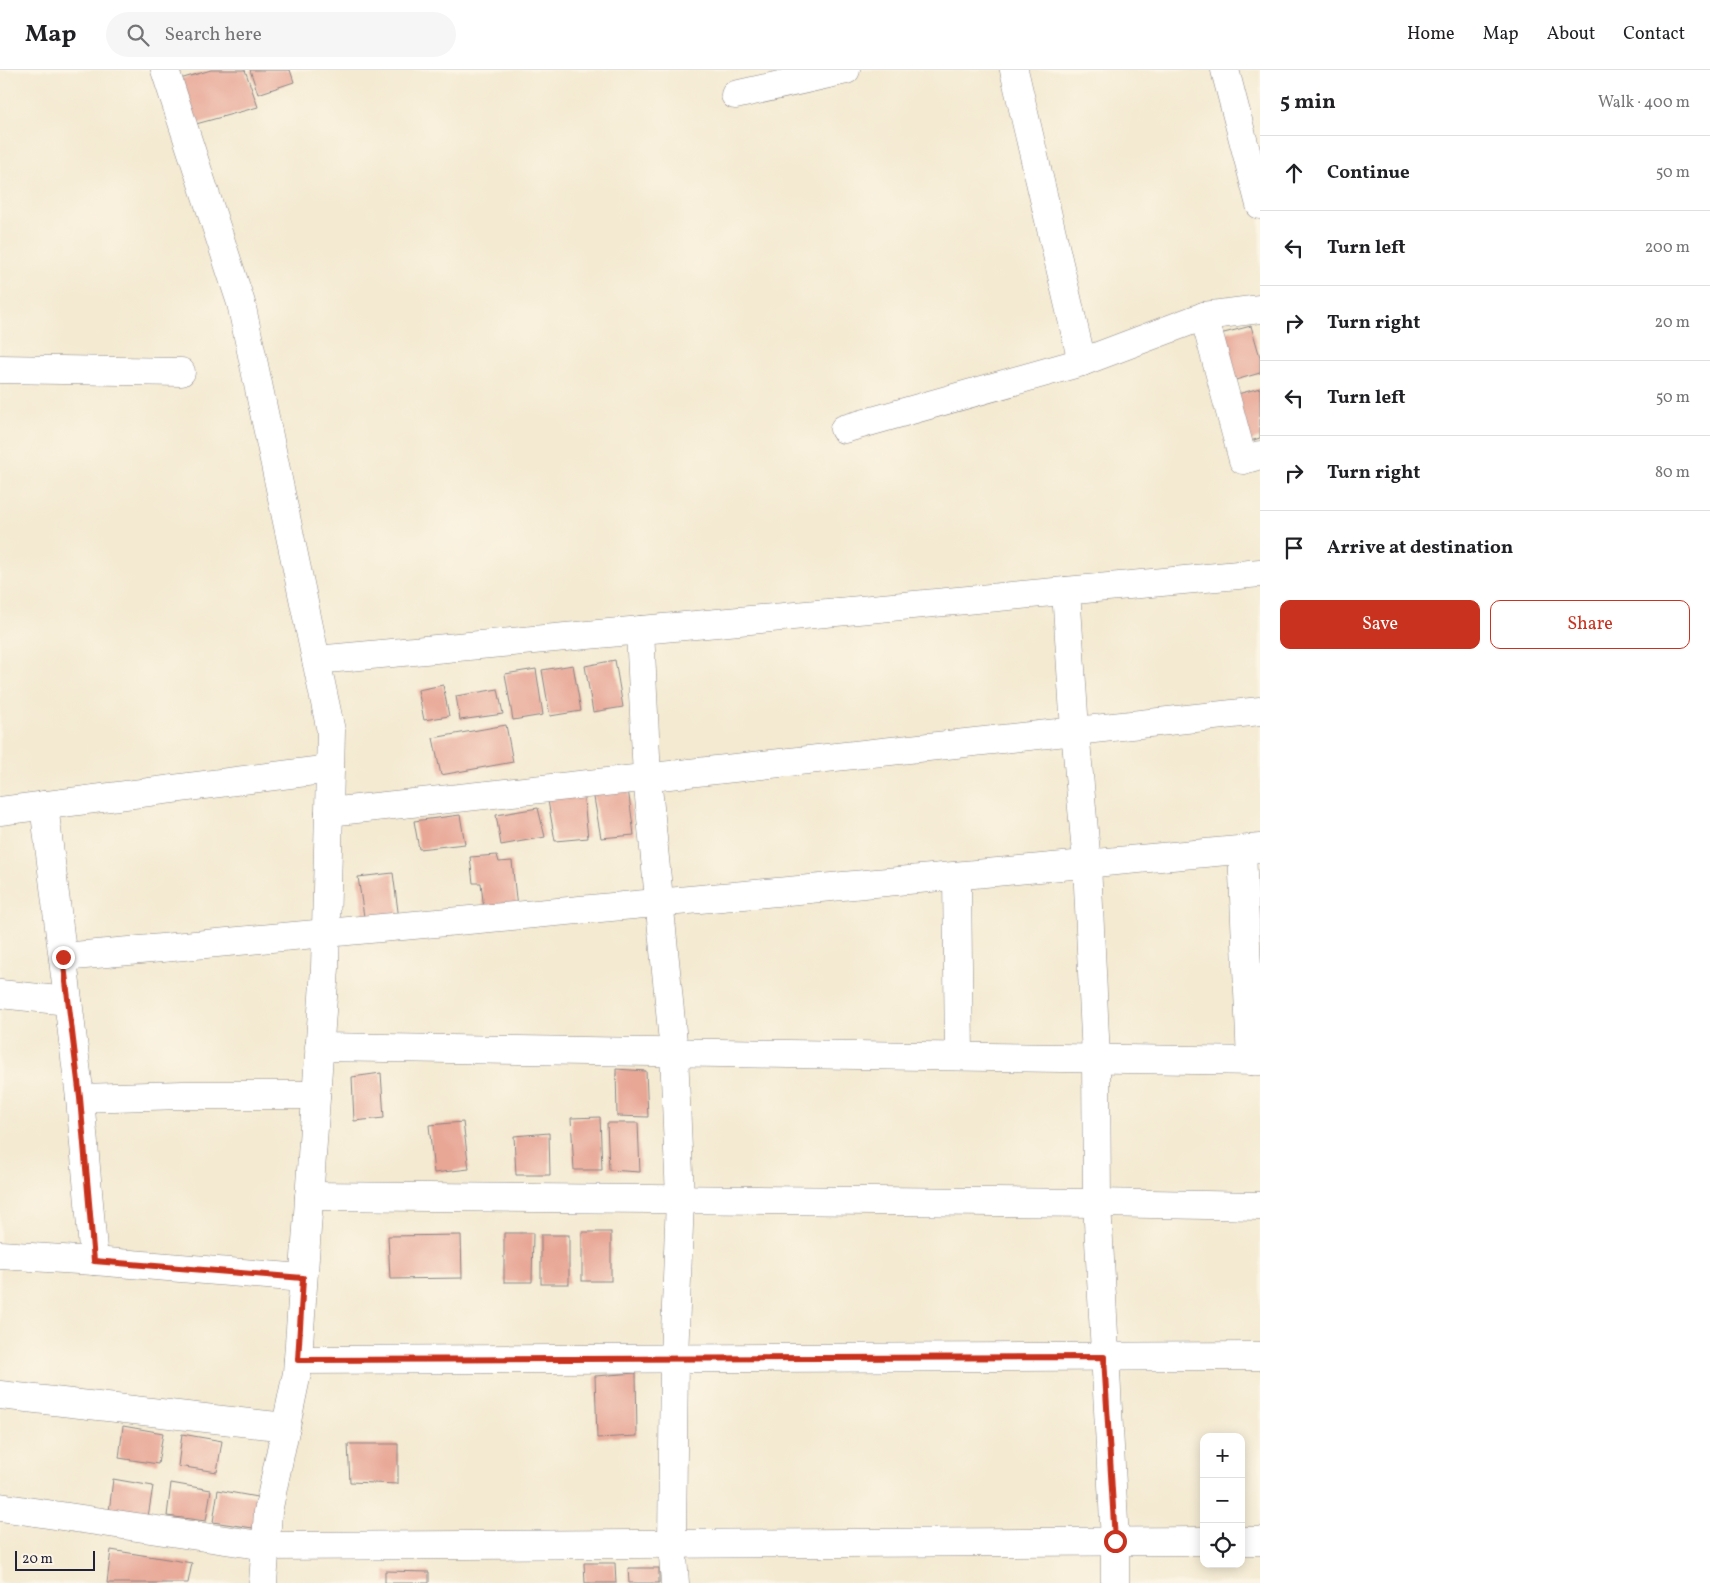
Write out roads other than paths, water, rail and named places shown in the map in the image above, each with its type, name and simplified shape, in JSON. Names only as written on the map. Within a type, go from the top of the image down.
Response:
[{"type":"street","points":[[165,70],[241,303],[331,730],[325,933],[319,1047],[297,1373],[268,1512],[262,1583]]},
{"type":"street","points":[[735,95],[846,70]]},
{"type":"street","points":[[1014,70],[1082,362]]},
{"type":"street","points":[[1225,70],[1251,136],[1260,205]]},
{"type":"street","points":[[844,428],[1082,362],[1204,316],[1260,309]]},
{"type":"street","points":[[1204,316],[1243,460],[1260,455]]},
{"type":"street","points":[[0,368],[180,372]]},
{"type":"street","points":[[316,660],[1260,572]]},
{"type":"street","points":[[1066,591],[1086,864],[1096,1058],[1097,1202],[1115,1541],[1115,1583]]},
{"type":"street","points":[[640,630],[647,777],[674,1052],[680,1199],[674,1358],[672,1544],[674,1583]]},
{"type":"street","points":[[329,812],[1260,710]]},
{"type":"street","points":[[0,811],[330,769]]},
{"type":"street","points":[[44,806],[80,1098],[94,1261]]},
{"type":"street","points":[[63,957],[1251,849],[1256,1061],[319,1047]]},
{"type":"street","points":[[956,876],[959,1056]]},
{"type":"street","points":[[0,994],[68,1001]]},
{"type":"street","points":[[80,1098],[183,1095],[316,1095]]},
{"type":"street","points":[[309,1196],[1097,1202],[1260,1206]]},
{"type":"street","points":[[0,1255],[303,1278]]},
{"type":"street","points":[[298,1360],[1260,1356]]},
{"type":"street","points":[[0,1395],[286,1427]]},
{"type":"street","points":[[0,1507],[266,1546],[1200,1541]]},
{"type":"street","points":[[1245,1541],[1260,1541]]}]
